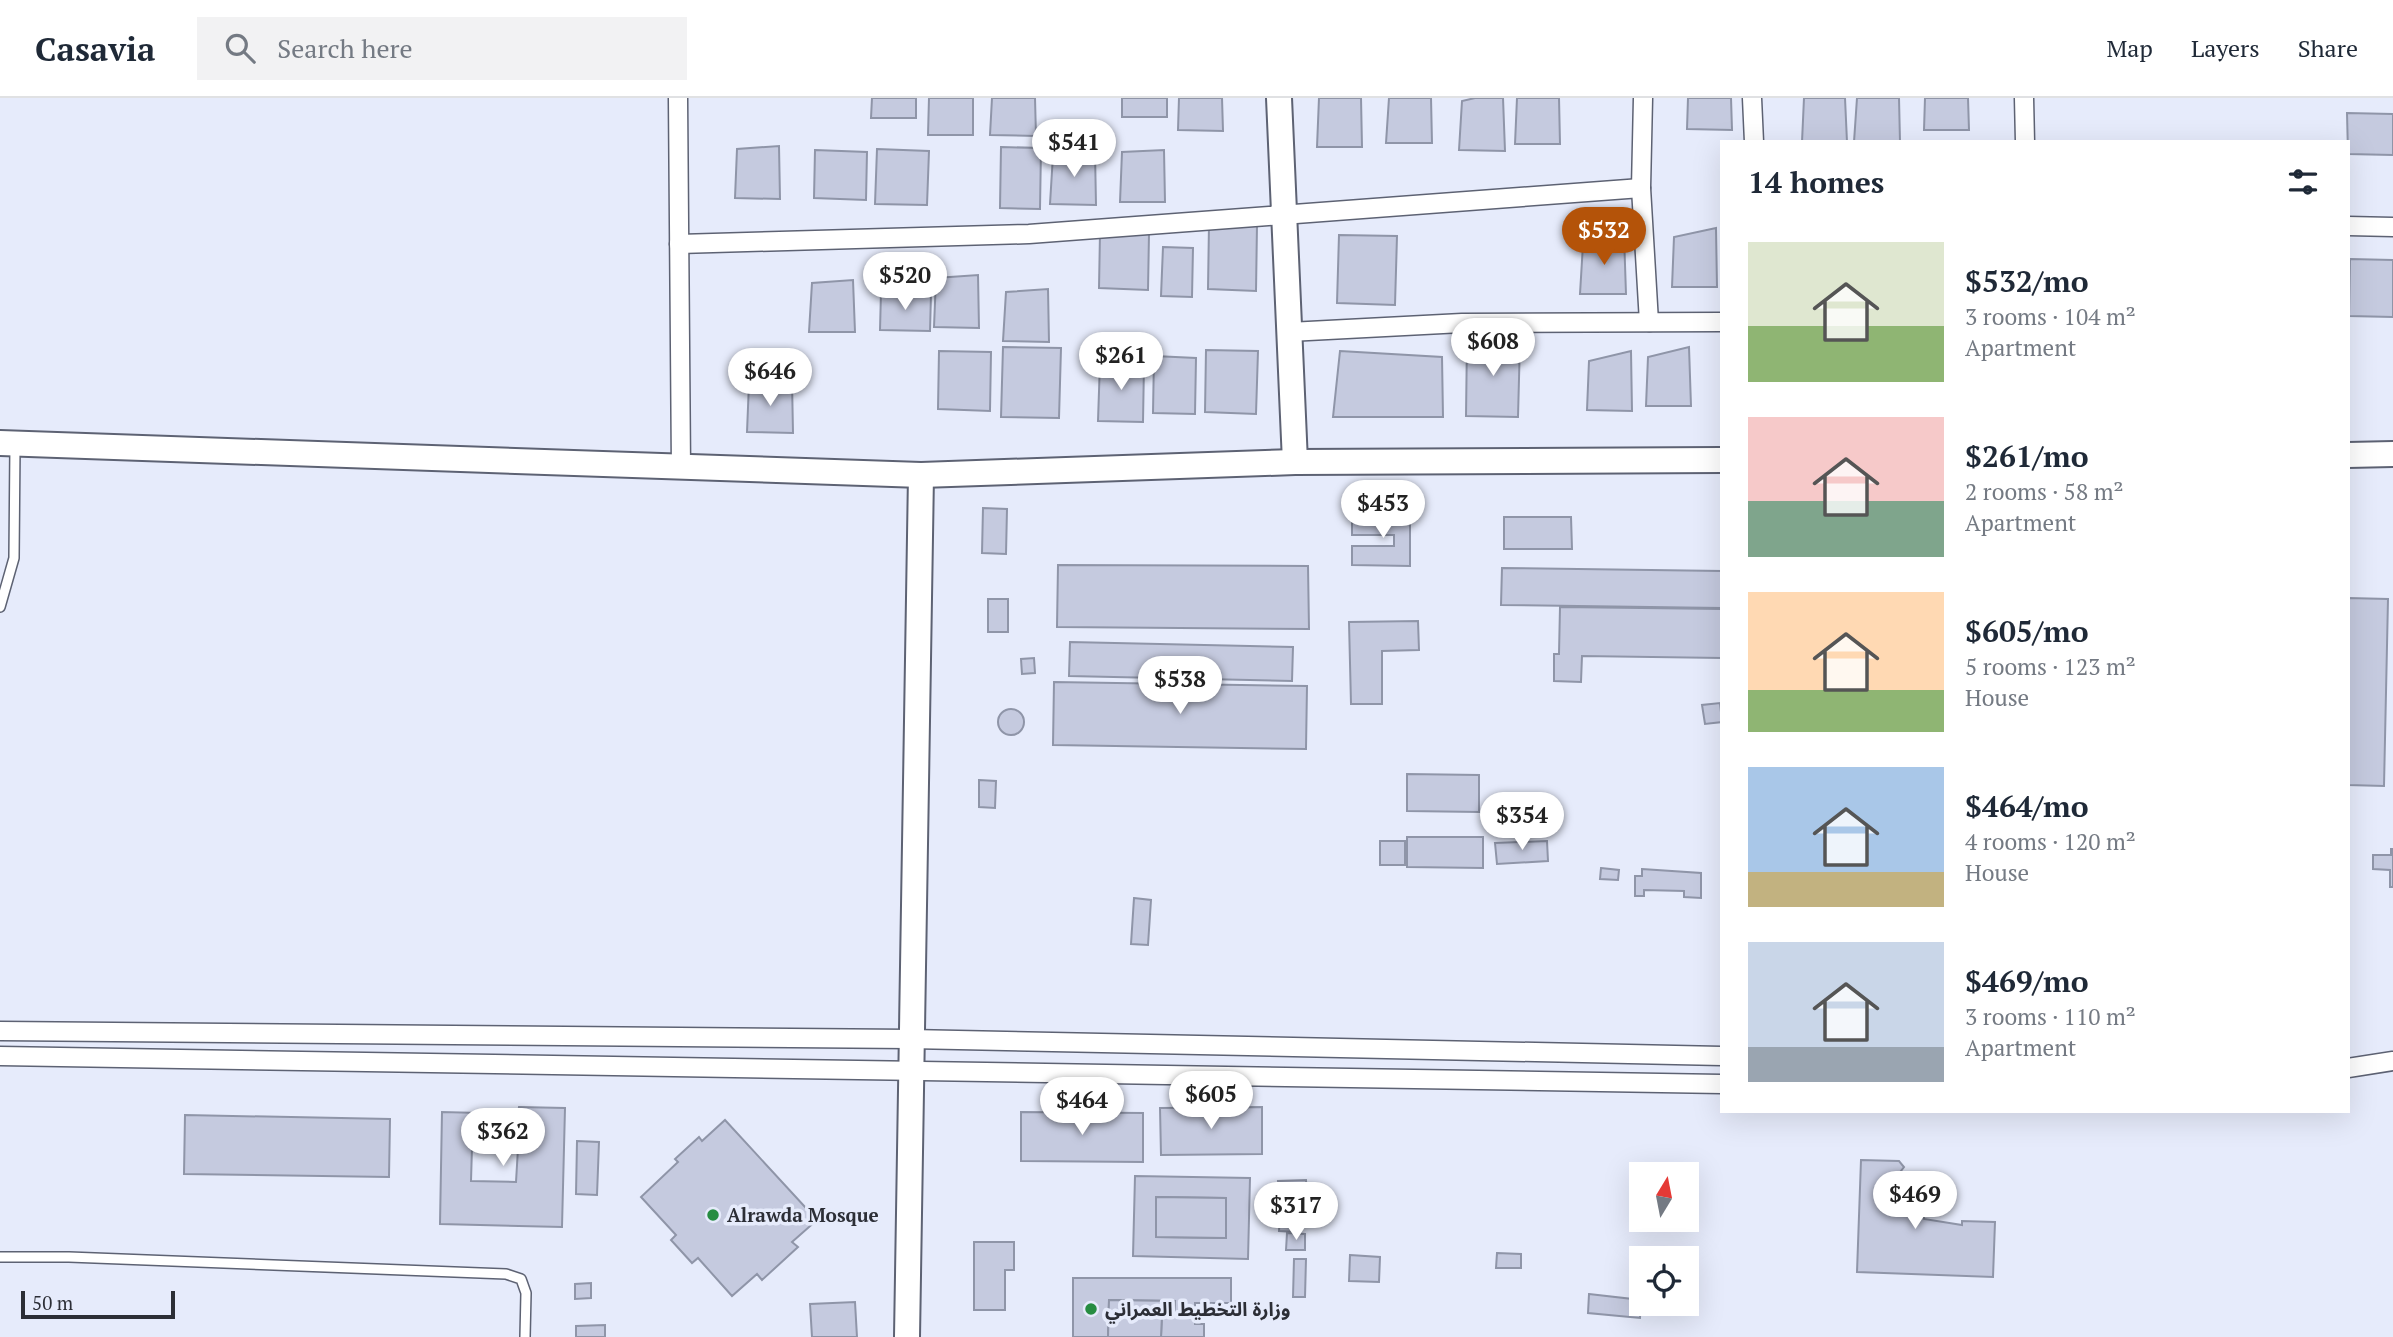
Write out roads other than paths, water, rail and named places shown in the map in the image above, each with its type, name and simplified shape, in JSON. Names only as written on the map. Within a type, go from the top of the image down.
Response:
[{"type":"street","points":[[678,98],[681,469]]},
{"type":"street","points":[[1279,98],[1295,462]]},
{"type":"street","points":[[1643,98],[1641,188],[1649,322]]},
{"type":"street","points":[[1752,98],[1754,140]]},
{"type":"street","points":[[2024,98],[2025,140]]},
{"type":"street","points":[[679,244],[1029,234],[1641,188]]},
{"type":"street","points":[[2350,226],[2393,227]]},
{"type":"street","points":[[1289,332],[1462,323],[1720,321]]},
{"type":"street","points":[[8,443],[681,469],[921,475],[1295,462],[1720,460]]},
{"type":"street","points":[[2350,454],[2393,454]]},
{"type":"street","points":[[907,1337],[909,1071],[921,475]]},
{"type":"street","points":[[0,1031],[910,1039],[1720,1056]]},
{"type":"street","points":[[0,1056],[1720,1084]]},
{"type":"street","points":[[2350,1068],[2393,1061]]},
{"type":"lane","points":[[0,607],[14,558],[8,443]]},
{"type":"lane","points":[[0,1257],[69,1257],[506,1274],[521,1279],[526,1293],[525,1337]]},
{"type":"place","name":"Alrawda Mosque","points":[[713,1215]]},
{"type":"place","name":"وزارة التخطيط العمراني","points":[[1091,1309]]}]
